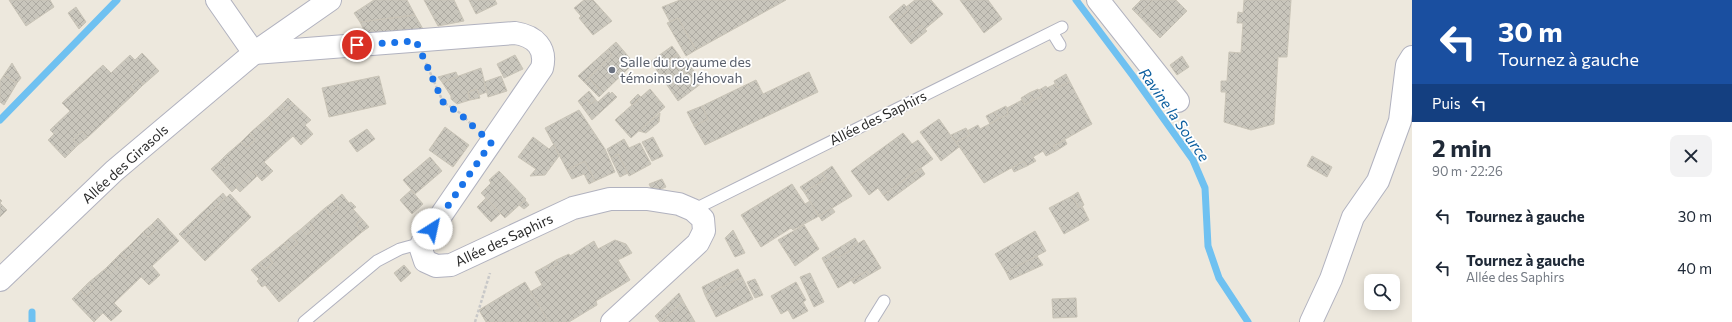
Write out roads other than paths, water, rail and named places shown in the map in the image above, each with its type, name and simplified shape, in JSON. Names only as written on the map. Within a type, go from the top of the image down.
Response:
[{"type":"street","points":[[217,0],[254,53],[515,33],[528,37],[541,48],[544,58],[542,68],[422,243]]},
{"type":"street","name":"Allée des Girasols","points":[[0,280],[114,171],[254,53],[330,0]]},
{"type":"street","points":[[1098,0],[1178,102]]},
{"type":"street","points":[[1311,322],[1331,279],[1353,217],[1378,181],[1400,120],[1407,65],[1412,57]]},
{"type":"street","name":"Allée des Saphirs","points":[[422,243],[421,249],[425,261],[436,266],[451,265],[573,208],[610,199],[647,199],[679,204],[693,210]]},
{"type":"street","points":[[612,322],[698,243],[704,231],[703,219],[693,210]]},
{"type":"lane","name":"Allée des Saphirs","points":[[693,210],[1057,29],[1060,45]]},
{"type":"lane","points":[[304,322],[377,261],[400,249],[422,243]]},
{"type":"lane","points":[[871,322],[884,300]]},
{"type":"waterway","points":[[0,120],[117,0]]},
{"type":"waterway","name":"Ravine la Source","points":[[1076,0],[1193,160],[1205,188],[1208,246],[1219,278],[1248,322]]},
{"type":"waterway","points":[[32,312],[32,322]]},
{"type":"place","name":"Salle du royaume des témoins de Jéhovah","points":[[612,70]]}]
